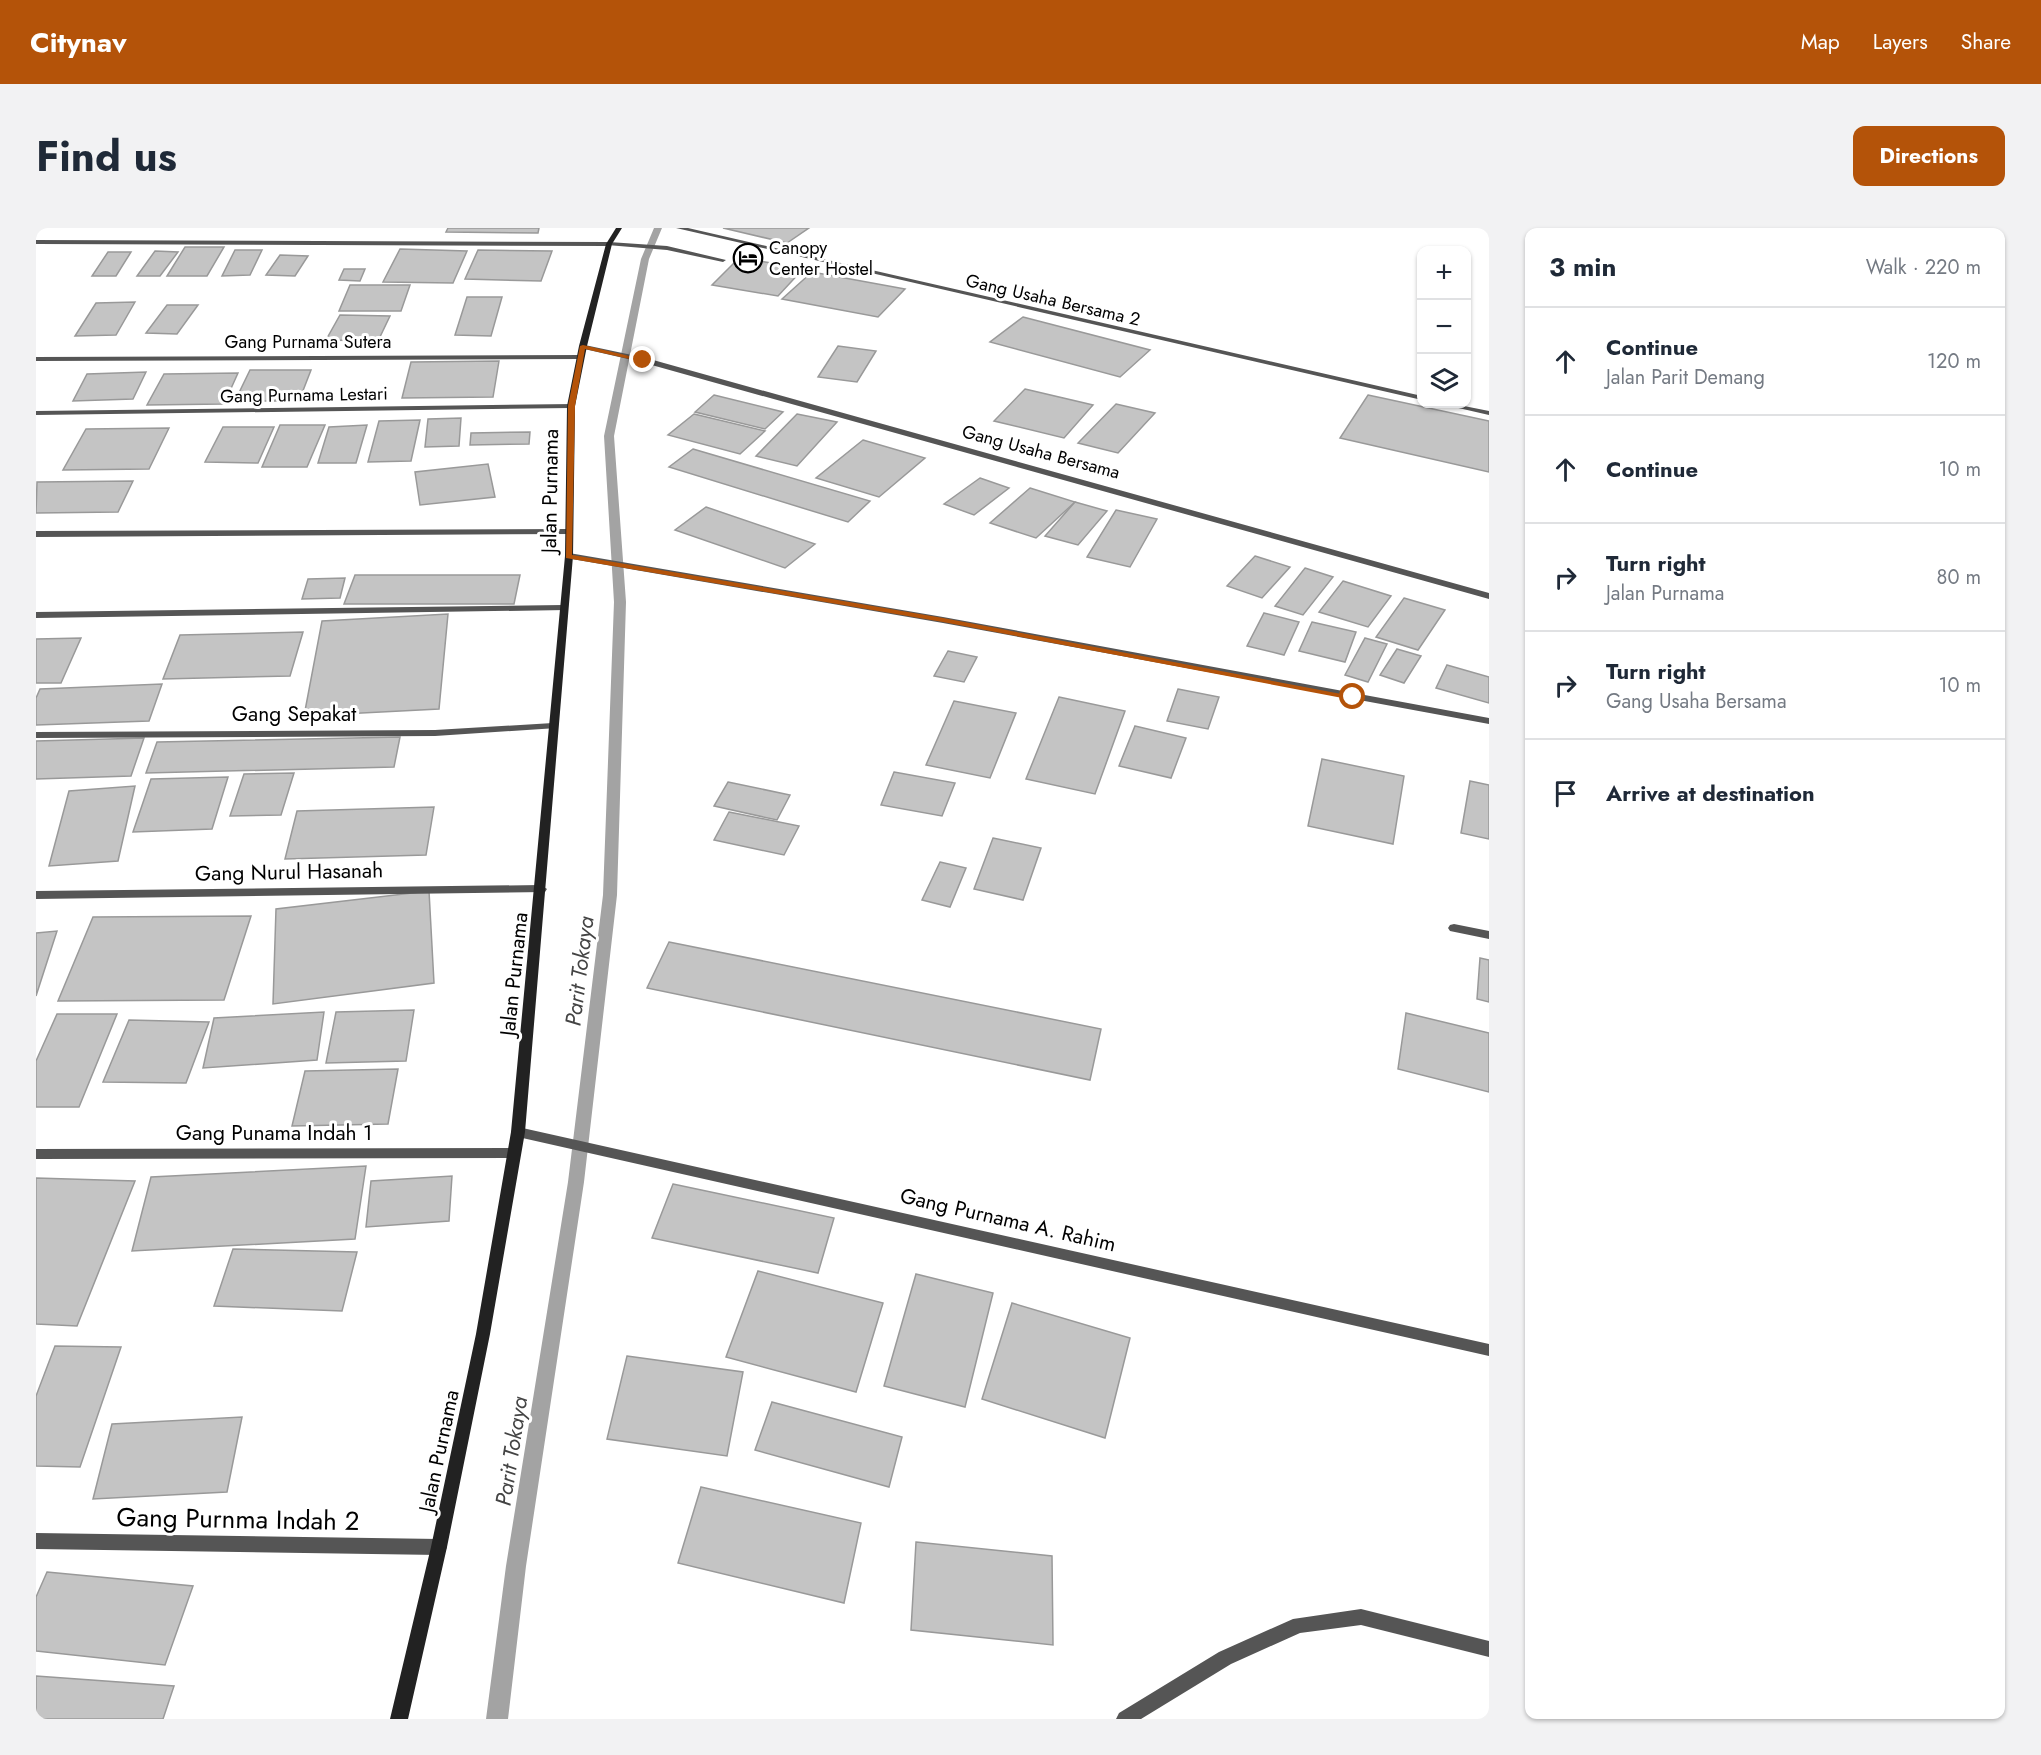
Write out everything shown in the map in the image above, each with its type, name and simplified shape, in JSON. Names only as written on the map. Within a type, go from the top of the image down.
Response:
[{"type":"street","name":"Jalan Purnama","points":[[399,1719],[439,1547],[483,1334],[512,1153],[518,1132],[542,889],[553,726],[569,556],[572,406],[582,352],[609,244],[619,228]]},
{"type":"street","name":"Gang Usaha Bersama 2","points":[[679,228],[1417,397]]},
{"type":"street","points":[[36,242],[609,244],[667,248],[723,260]]},
{"type":"street","name":"Gang Usaha Bersama","points":[[582,352],[609,352],[643,360],[1489,596]]},
{"type":"street","name":"Gang Purnama Sutera","points":[[36,359],[582,352]]},
{"type":"street","name":"Gang Purnama Lestari","points":[[36,413],[572,406]]},
{"type":"street","points":[[1465,408],[1489,413]]},
{"type":"street","points":[[36,534],[569,532]]},
{"type":"street","points":[[569,556],[955,622],[1489,722]]},
{"type":"street","points":[[36,615],[563,608]]},
{"type":"street","name":"Gang Sepakat","points":[[36,735],[435,733],[553,726]]},
{"type":"street","name":"Gang Nurul Hasanah","points":[[36,895],[542,889]]},
{"type":"street","points":[[1454,928],[1489,935]]},
{"type":"street","name":"Gang Purnama A. Rahim","points":[[518,1132],[1489,1350]]},
{"type":"street","name":"Gang Punama Indah 1","points":[[36,1154],[512,1153]]},
{"type":"street","name":"Gang Purnma Indah 2","points":[[36,1541],[439,1547]]},
{"type":"street","points":[[1125,1719],[1225,1658],[1299,1624],[1361,1617],[1489,1649]]},
{"type":"building","points":[[448,228],[539,228],[538,233],[446,232]]},
{"type":"building","points":[[723,228],[809,228],[787,243]]},
{"type":"building","points":[[185,247],[224,247],[207,276],[167,276]]},
{"type":"building","points":[[400,249],[467,251],[453,283],[383,282]]},
{"type":"building","points":[[235,250],[262,250],[250,275],[222,276]]},
{"type":"building","points":[[478,250],[552,251],[541,281],[465,279]]},
{"type":"building","points":[[155,251],[178,252],[160,276],[137,276]]},
{"type":"building","points":[[108,252],[131,252],[116,276],[92,276]]},
{"type":"building","points":[[280,255],[308,256],[295,276],[266,275]]},
{"type":"building","points":[[739,258],[804,268],[778,296],[712,285]]},
{"type":"building","points":[[344,269],[365,269],[360,281],[339,280]]},
{"type":"building","points":[[812,272],[905,289],[878,317],[782,299]]},
{"type":"building","points":[[350,285],[410,285],[401,311],[339,311]]},
{"type":"building","points":[[467,297],[502,297],[491,336],[455,335]]},
{"type":"building","points":[[135,302],[116,335],[75,336],[96,303]]},
{"type":"building","points":[[167,305],[198,305],[177,334],[146,333]]},
{"type":"building","points":[[340,315],[390,316],[378,341],[326,340]]},
{"type":"building","points":[[1023,317],[1150,350],[1120,377],[990,342]]},
{"type":"building","points":[[838,346],[876,351],[857,382],[818,377]]},
{"type":"building","points":[[499,361],[493,397],[402,398],[411,362]]},
{"type":"building","points":[[250,370],[311,370],[299,401],[235,401]]},
{"type":"building","points":[[146,372],[133,399],[73,401],[87,374]]},
{"type":"building","points":[[238,373],[224,404],[147,405],[164,374]]},
{"type":"building","points":[[1025,389],[1093,405],[1064,438],[994,421]]},
{"type":"building","points":[[714,395],[783,412],[765,429],[695,412]]},
{"type":"building","points":[[1368,395],[1417,406],[1417,408],[1428,408],[1489,421],[1489,472],[1340,438]]},
{"type":"building","points":[[1116,404],[1155,413],[1118,453],[1078,443]]},
{"type":"building","points":[[694,414],[765,431],[740,454],[668,435]]},
{"type":"building","points":[[797,414],[837,422],[797,466],[756,456]]},
{"type":"building","points":[[461,418],[459,446],[425,447],[428,419]]},
{"type":"building","points":[[420,420],[411,461],[368,462],[379,421]]},
{"type":"building","points":[[280,425],[325,425],[307,467],[262,467]]},
{"type":"building","points":[[367,425],[356,463],[318,463],[329,427]]},
{"type":"building","points":[[223,427],[274,427],[258,463],[205,462]]},
{"type":"building","points":[[169,428],[149,469],[63,470],[86,429]]},
{"type":"building","points":[[530,432],[529,444],[470,445],[471,433]]},
{"type":"building","points":[[863,440],[925,458],[879,497],[816,478]]},
{"type":"building","points":[[693,449],[870,501],[848,522],[669,467]]},
{"type":"building","points":[[488,464],[495,497],[420,505],[415,472]]},
{"type":"building","points":[[980,478],[1009,488],[974,515],[944,504]]},
{"type":"building","points":[[133,481],[118,512],[36,513],[37,482]]},
{"type":"building","points":[[1030,488],[1075,502],[1036,538],[990,523]]},
{"type":"building","points":[[1075,502],[1107,511],[1078,545],[1045,536]]},
{"type":"building","points":[[706,507],[815,544],[785,568],[675,530]]},
{"type":"building","points":[[1116,510],[1157,519],[1130,567],[1087,557]]},
{"type":"building","points":[[1255,556],[1290,567],[1262,598],[1227,586]]},
{"type":"building","points":[[1305,568],[1333,577],[1303,615],[1275,606]]},
{"type":"building","points":[[355,575],[520,575],[514,604],[344,604]]},
{"type":"building","points":[[345,578],[340,598],[302,599],[308,579]]},
{"type":"building","points":[[1343,581],[1391,596],[1368,627],[1319,612]]},
{"type":"building","points":[[1404,598],[1445,610],[1418,650],[1376,637]]},
{"type":"building","points":[[1264,613],[1299,622],[1284,655],[1247,646]]},
{"type":"building","points":[[448,614],[439,709],[304,716],[322,621]]},
{"type":"building","points":[[1312,622],[1356,632],[1345,662],[1299,651]]},
{"type":"building","points":[[303,632],[290,676],[163,679],[180,635]]},
{"type":"building","points":[[81,638],[61,683],[36,683],[36,639]]},
{"type":"building","points":[[1365,638],[1387,644],[1368,682],[1345,675]]},
{"type":"building","points":[[1397,649],[1421,656],[1404,683],[1380,675]]},
{"type":"building","points":[[948,651],[977,657],[964,682],[934,676]]},
{"type":"building","points":[[1447,665],[1489,677],[1489,703],[1436,688]]},
{"type":"building","points":[[162,684],[149,721],[36,725],[36,698],[40,689]]},
{"type":"building","points":[[1178,689],[1219,697],[1208,729],[1167,721]]},
{"type":"building","points":[[1059,697],[1125,711],[1095,794],[1026,779]]},
{"type":"building","points":[[954,701],[1016,713],[990,778],[926,765]]},
{"type":"building","points":[[1135,726],[1186,738],[1171,778],[1119,766]]},
{"type":"building","points":[[400,737],[394,767],[146,773],[157,742]]},
{"type":"building","points":[[144,738],[131,776],[36,779],[36,741]]},
{"type":"building","points":[[1322,759],[1404,776],[1393,844],[1308,826]]},
{"type":"building","points":[[894,772],[955,783],[942,816],[881,805]]},
{"type":"building","points":[[294,773],[281,815],[230,816],[244,774]]},
{"type":"building","points":[[228,777],[212,829],[133,832],[151,779]]},
{"type":"building","points":[[1470,781],[1489,785],[1489,839],[1461,833]]},
{"type":"building","points":[[728,782],[790,795],[777,820],[714,806]]},
{"type":"building","points":[[135,786],[118,861],[49,866],[69,791]]},
{"type":"building","points":[[434,807],[426,855],[285,859],[297,811]]},
{"type":"building","points":[[729,812],[799,826],[784,855],[714,840]]},
{"type":"building","points":[[993,838],[1041,848],[1023,900],[974,889]]},
{"type":"building","points":[[940,862],[966,868],[950,907],[922,900]]},
{"type":"building","points":[[429,891],[434,983],[273,1004],[276,909]]},
{"type":"building","points":[[251,916],[224,1000],[58,1001],[93,917]]},
{"type":"building","points":[[57,931],[36,996],[36,933]]},
{"type":"building","points":[[669,942],[1101,1029],[1090,1080],[647,988]]},
{"type":"building","points":[[1480,958],[1489,960],[1489,1002],[1477,999]]},
{"type":"building","points":[[414,1010],[406,1061],[326,1063],[336,1012]]},
{"type":"building","points":[[324,1012],[317,1060],[203,1068],[214,1018]]},
{"type":"building","points":[[1406,1013],[1489,1033],[1489,1092],[1398,1069]]},
{"type":"building","points":[[57,1014],[117,1014],[79,1107],[36,1107],[36,1061]]},
{"type":"building","points":[[129,1020],[209,1022],[186,1083],[103,1082]]},
{"type":"building","points":[[398,1069],[388,1124],[292,1126],[305,1071]]},
{"type":"building","points":[[366,1166],[355,1239],[132,1251],[151,1177]]},
{"type":"building","points":[[452,1176],[449,1221],[366,1227],[371,1181]]},
{"type":"building","points":[[36,1178],[135,1181],[77,1326],[36,1324]]},
{"type":"building","points":[[673,1184],[834,1218],[818,1273],[652,1238]]},
{"type":"building","points":[[233,1249],[357,1252],[342,1311],[214,1306]]},
{"type":"building","points":[[758,1271],[883,1303],[856,1392],[726,1357]]},
{"type":"building","points":[[916,1274],[993,1293],[965,1407],[884,1386]]},
{"type":"building","points":[[1012,1303],[1130,1338],[1105,1438],[982,1399]]},
{"type":"building","points":[[55,1346],[121,1347],[80,1467],[36,1466],[36,1396]]},
{"type":"building","points":[[627,1356],[743,1372],[727,1456],[607,1439]]},
{"type":"building","points":[[772,1402],[902,1437],[889,1487],[755,1450]]},
{"type":"building","points":[[242,1417],[227,1492],[93,1499],[112,1424]]},
{"type":"building","points":[[701,1487],[861,1523],[844,1603],[678,1563]]},
{"type":"building","points":[[916,1542],[1052,1556],[1053,1645],[911,1630]]},
{"type":"building","points":[[47,1572],[193,1586],[165,1665],[36,1651],[36,1597]]},
{"type":"building","points":[[36,1676],[174,1686],[163,1719],[36,1719]]},
{"type":"waterway","name":"Parit Tokaya","points":[[497,1719],[516,1566],[576,1182],[610,895],[620,602],[609,436],[645,259],[658,228]]},
{"type":"place","name":"Canopy Center Hostel","points":[[748,258]]},
{"type":"route","points":[[643,360],[583,346],[572,406],[569,556],[943,620],[1353,697]]}]
